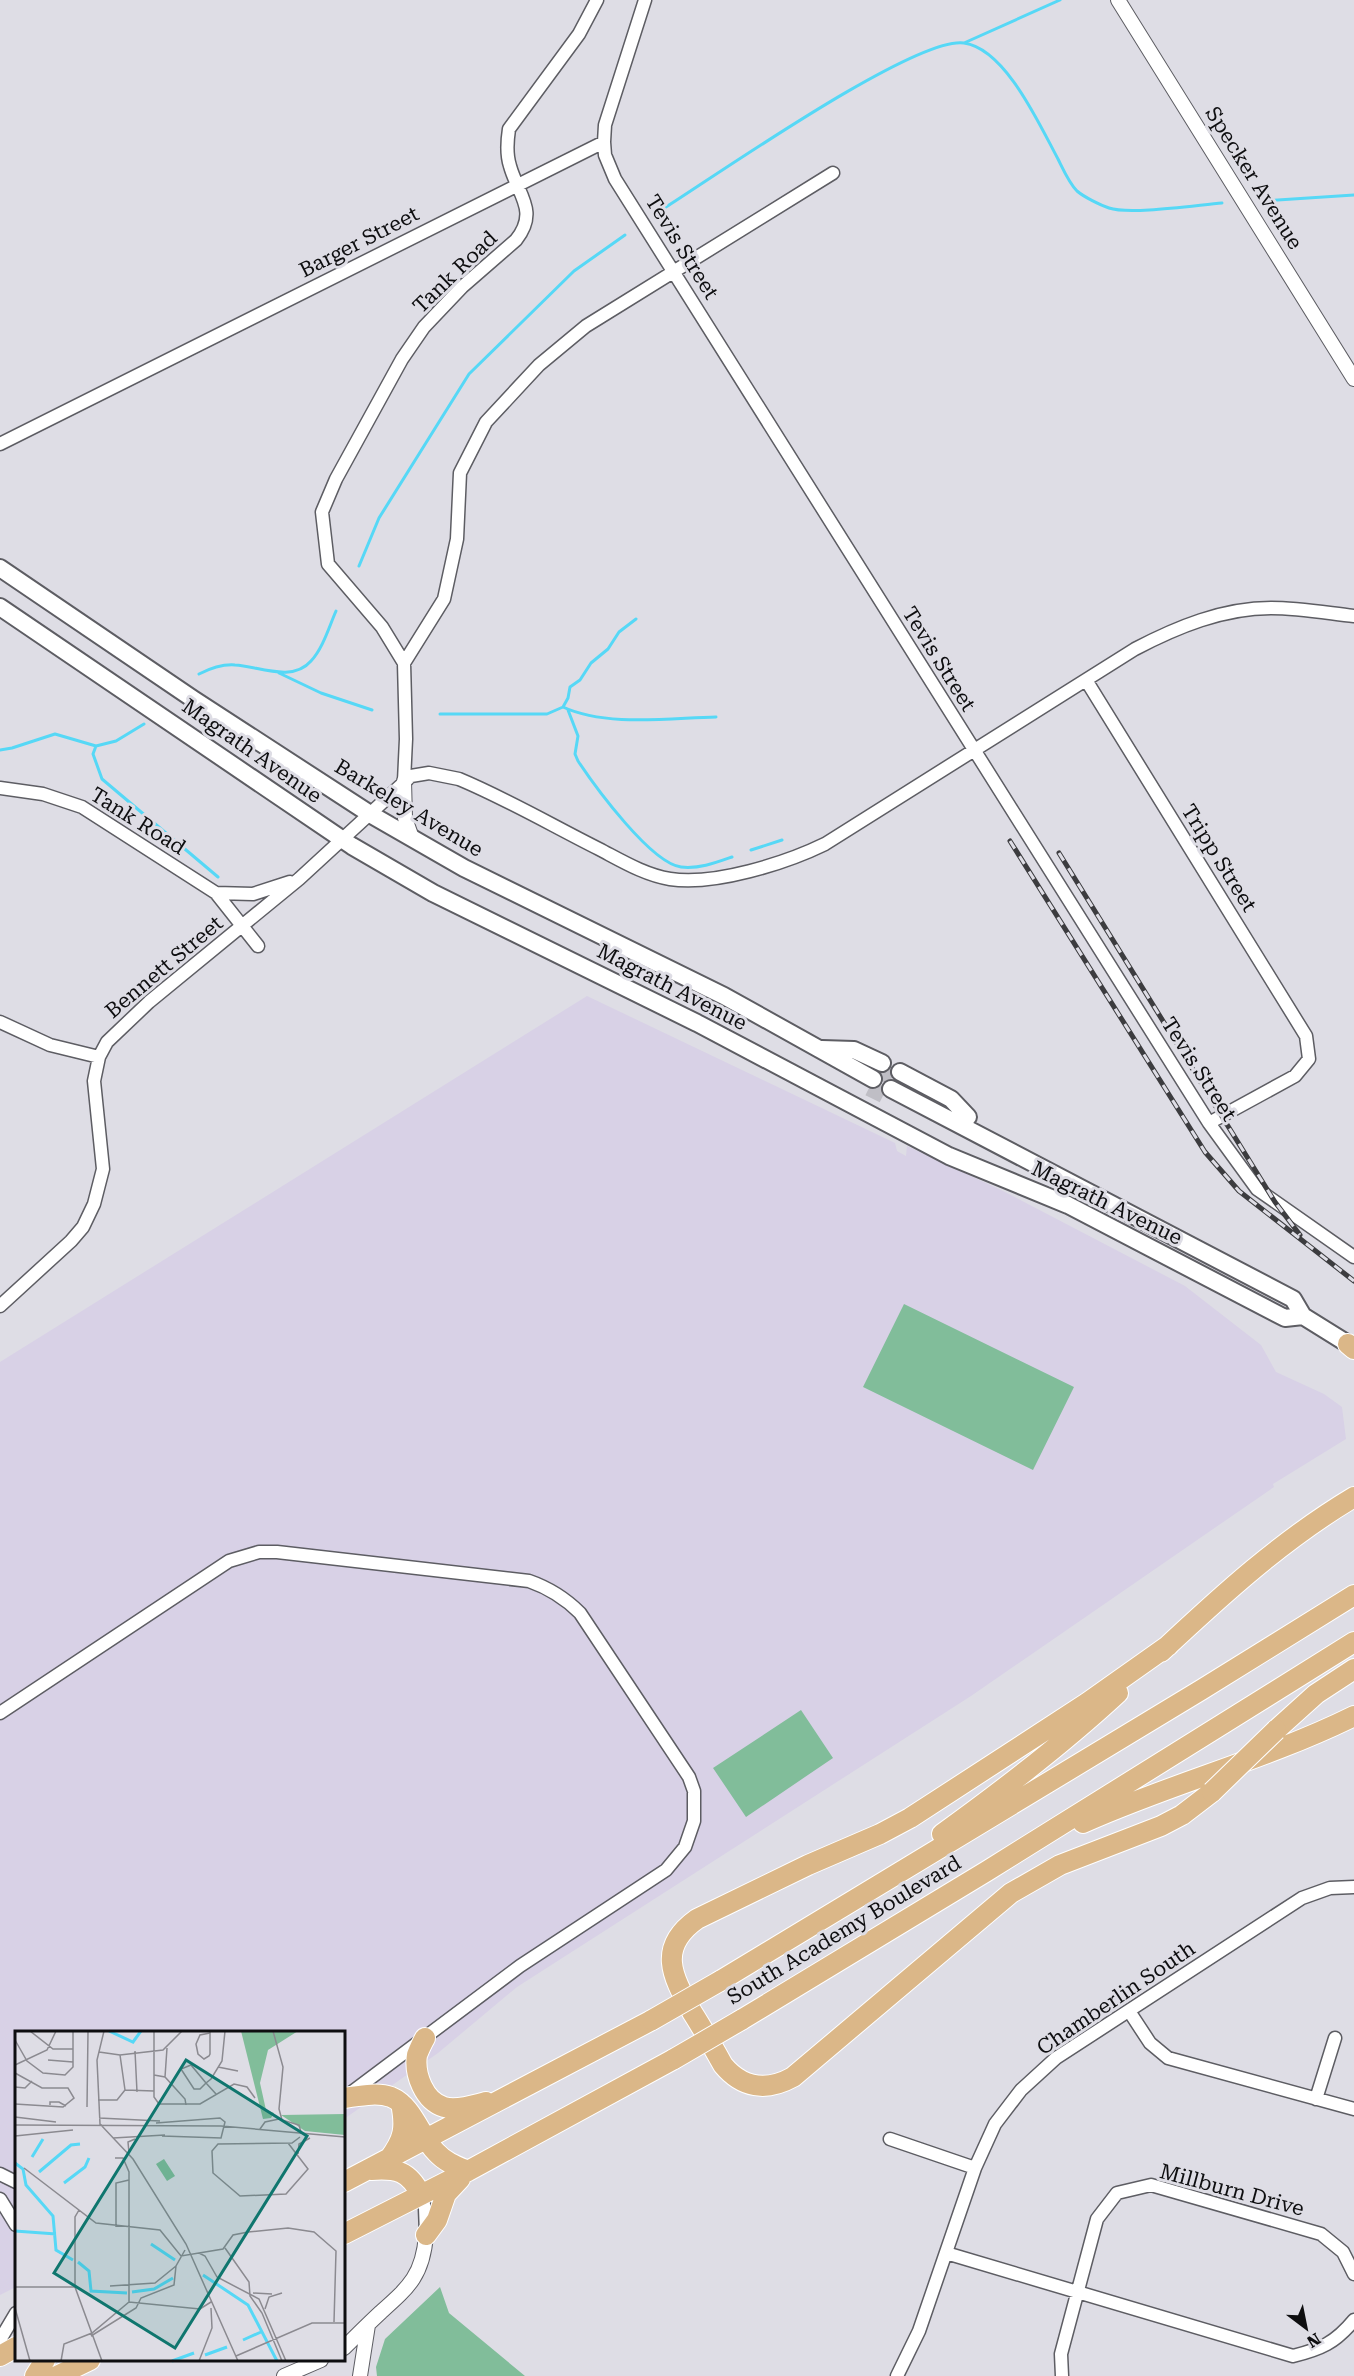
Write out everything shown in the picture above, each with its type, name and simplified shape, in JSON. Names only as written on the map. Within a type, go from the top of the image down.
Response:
[{"type":"highway","points":[[834,1914],[1043,1758],[1082,1726],[1233,1585],[1286,1542],[1354,1497]]},
{"type":"highway","name":"South Academy Boulevard","points":[[345,2182],[652,2020],[720,1981],[834,1914],[1354,1595]]},
{"type":"highway","name":"South Academy Boulevard","points":[[345,2233],[674,2059],[741,2020],[987,1871],[1354,1642]]},
{"type":"highway","points":[[1169,1645],[1087,1703],[910,1818],[697,1919],[687,1926],[673,1947],[671,1959],[676,1982],[731,2075],[751,2085],[763,2087],[793,2077],[1011,1893],[1060,1865],[1161,1826],[1189,1810],[1212,1792],[1316,1694],[1354,1669]]},
{"type":"highway","points":[[987,1871],[1111,1811],[1280,1748],[1354,1716]]},
{"type":"highway","points":[[425,2038],[417,2055],[417,2069],[425,2092],[433,2101],[444,2107],[458,2108],[504,2099]]},
{"type":"highway","points":[[345,2098],[376,2095],[391,2097],[401,2103],[426,2140],[445,2161],[468,2170],[446,2194],[437,2220],[426,2235]]},
{"type":"highway","points":[[387,2161],[403,2134],[401,2103]]},
{"type":"highway","points":[[369,2170],[398,2171],[414,2182],[420,2195]]},
{"type":"highway","points":[[0,2356],[15,2348]]},
{"type":"highway","points":[[35,2376],[44,2361]]},
{"type":"highway","points":[[64,2371],[88,2361]]},
{"type":"main road","name":"Barkeley Avenue","points":[[0,568],[193,699],[370,814],[464,868],[724,996],[818,1049],[836,1069],[875,1075],[854,1050],[818,1049]]},
{"type":"main road","name":"Magrath Avenue","points":[[0,607],[343,840],[433,893],[697,1023],[949,1156],[1068,1205],[1285,1318],[1303,1316],[1352,1346]]},
{"type":"main road","points":[[987,1138],[951,1099],[893,1084],[987,1138],[1293,1299],[1303,1316]]},
{"type":"street","name":"Tank Road","points":[[404,781],[406,739],[404,663],[382,627],[328,564],[322,512],[336,479],[402,359],[424,327],[462,287],[516,240],[523,231],[527,213],[525,202],[509,166],[507,154],[509,129],[579,34],[597,0]]},
{"type":"street","points":[[604,142],[605,124],[645,0]]},
{"type":"street","name":"Specker Avenue","points":[[1118,0],[1354,379]]},
{"type":"street","name":"Barger Street","points":[[0,444],[604,142]]},
{"type":"street","name":"Tevis Street","points":[[604,142],[605,154],[615,179],[675,270],[973,750],[1209,1123],[1257,1189],[1354,1257]]},
{"type":"street","points":[[404,663],[444,599],[458,539],[460,473],[486,422],[540,364],[586,326],[833,173]]},
{"type":"street","points":[[412,838],[405,818],[404,781],[422,773],[459,779],[644,872],[671,879],[695,880],[779,864],[825,844],[1153,639],[1187,625],[1231,612],[1282,609],[1354,616]]},
{"type":"street","name":"Tripp Street","points":[[1086,680],[1306,1036],[1309,1059],[1295,1076],[1209,1123]]},
{"type":"street","name":"Bennett Street","points":[[0,1306],[71,1241],[83,1227],[94,1204],[103,1169],[94,1082],[99,1057],[107,1042],[120,1028],[343,840],[404,781]]},
{"type":"street","name":"Tank Road","points":[[0,788],[43,794],[82,807],[216,894],[258,946]]},
{"type":"street","points":[[216,894],[253,894],[298,879]]},
{"type":"street","points":[[0,1022],[50,1045],[99,1057]]},
{"type":"street","points":[[0,1713],[229,1561],[260,1552],[293,1553],[520,1579],[546,1587],[569,1602],[585,1619],[688,1777],[696,1805],[691,1835],[676,1859],[666,1869],[520,1966],[345,2097]]},
{"type":"street","name":"Chamberlin South","points":[[897,2376],[919,2331],[975,2168],[995,2124],[1022,2090],[1056,2058],[1302,1898],[1330,1888],[1354,1887]]},
{"type":"street","points":[[1128,2011],[1150,2043],[1168,2058],[1354,2109]]},
{"type":"street","points":[[1316,2099],[1335,2038]]},
{"type":"street","points":[[890,2139],[975,2168]]},
{"type":"street","points":[[0,2174],[15,2182]]},
{"type":"street","name":"Millburn Drive","points":[[1062,2376],[1061,2354],[1097,2219],[1117,2193],[1151,2185],[1320,2234],[1342,2252],[1354,2274]]},
{"type":"street","points":[[345,2347],[403,2293],[414,2277],[424,2256],[426,2235],[425,2208],[420,2195]]},
{"type":"street","points":[[0,2199],[15,2223]]},
{"type":"street","points":[[946,2253],[1293,2356],[1321,2349],[1343,2334],[1354,2320]]},
{"type":"street","points":[[0,2340],[15,2315]]},
{"type":"street","points":[[360,2376],[368,2325]]},
{"type":"street","points":[[284,2376],[319,2361]]},
{"type":"shaded area","points":[[587,996],[895,1143],[897,1151],[906,1156],[907,1146],[1003,1191],[1185,1286],[1261,1345],[1276,1372],[1324,1394],[1342,1407],[1346,1439],[1273,1484],[1274,1487],[971,1696],[517,1987],[438,2053],[345,2118],[345,2031],[15,2031],[15,2288],[0,2295],[0,1362]]},
{"type":"green space","points":[[904,1304],[1074,1387],[1033,1470],[863,1387]]},
{"type":"green space","points":[[801,1710],[833,1758],[746,1817],[713,1768]]},
{"type":"green space","points":[[440,2287],[449,2313],[525,2376],[377,2376],[376,2367],[385,2339]]},
{"type":"waterway","points":[[964,43],[1060,0]]},
{"type":"waterway","points":[[663,209],[814,111],[861,84],[903,61],[939,47],[964,43],[979,48],[994,59],[1007,74],[1031,109],[1069,180],[1077,191],[1092,201],[1119,210],[1147,210],[1222,203]]},
{"type":"waterway","points":[[1261,201],[1354,195]]},
{"type":"waterway","points":[[359,566],[379,518],[469,374],[574,271],[625,235]]},
{"type":"waterway","points":[[199,674],[226,665],[274,672],[303,668],[319,650],[336,611]]},
{"type":"waterway","points":[[563,707],[570,687],[580,680],[591,663],[608,649],[619,632],[636,619]]},
{"type":"waterway","points":[[279,673],[321,693],[372,710]]},
{"type":"waterway","points":[[440,714],[547,714],[563,707],[598,717],[618,719],[658,720],[716,717]]},
{"type":"waterway","points":[[568,710],[578,736],[575,754],[578,761],[625,823],[655,853],[681,867],[707,865],[732,857]]},
{"type":"waterway","points":[[0,750],[55,734],[96,746],[116,741],[144,724]]},
{"type":"waterway","points":[[96,746],[93,754],[102,779],[218,877]]},
{"type":"waterway","points":[[751,850],[782,840]]},
{"type":"tunnel","points":[[878,1070],[896,1080]]},
{"type":"tunnel","points":[[869,1088],[887,1097]]},
{"type":"railway","points":[[1010,841],[1205,1152],[1239,1191],[1354,1281]]},
{"type":"railway","points":[[1059,853],[1275,1202],[1300,1235]]}]
